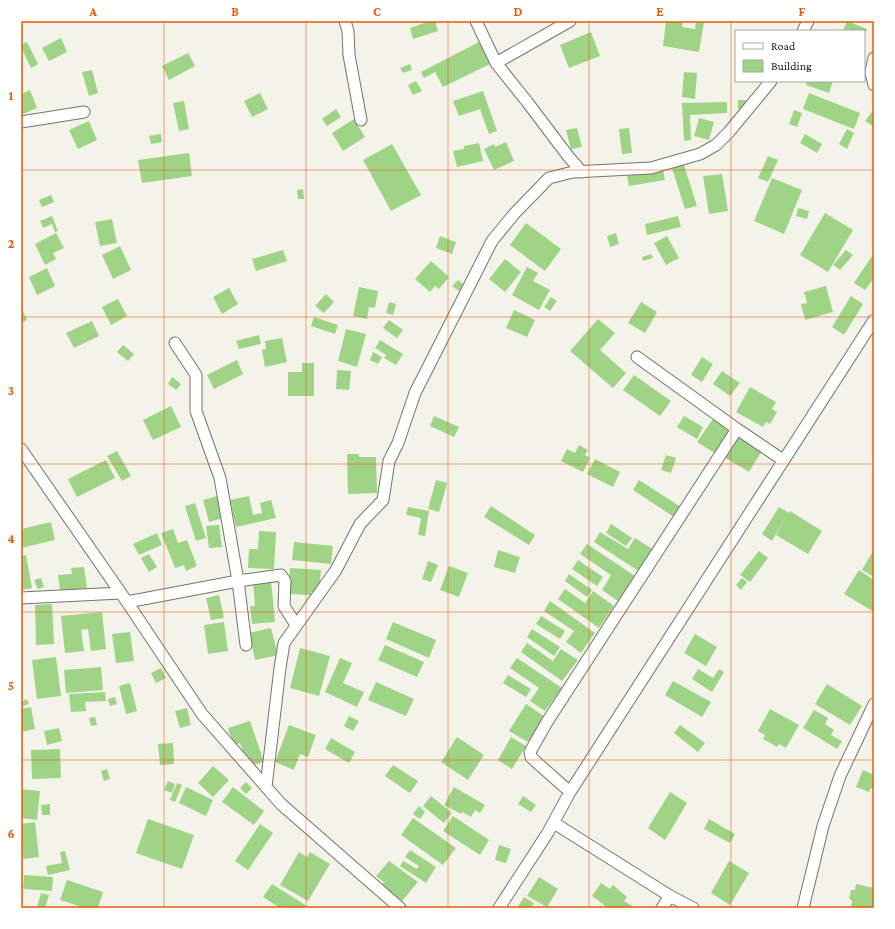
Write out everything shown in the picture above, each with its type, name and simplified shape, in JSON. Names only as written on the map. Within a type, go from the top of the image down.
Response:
[{"type":"street","points":[[344,21],[348,31],[349,55],[361,120]]},
{"type":"street","points":[[476,21],[496,63],[582,172]]},
{"type":"street","points":[[496,63],[570,21]]},
{"type":"street","points":[[804,30],[808,21]]},
{"type":"street","points":[[874,58],[871,72],[874,85]]},
{"type":"street","points":[[266,787],[284,643],[336,570],[360,524],[382,500],[389,461],[398,443],[415,393],[492,241],[514,214],[549,178],[573,172],[651,168],[700,154],[716,145],[729,132],[771,82]]},
{"type":"street","points":[[21,122],[84,112]]},
{"type":"street","points":[[499,908],[554,823],[570,792],[874,320]]},
{"type":"street","points":[[175,343],[196,375],[196,411],[220,478],[238,582],[246,645]]},
{"type":"street","points":[[637,357],[783,460]]},
{"type":"street","points":[[570,792],[531,757],[530,752],[547,722],[737,429]]},
{"type":"street","points":[[21,449],[202,714],[282,804],[400,908]]},
{"type":"street","points":[[21,598],[124,598],[281,575],[284,581],[284,606],[296,625]]},
{"type":"street","points":[[803,908],[823,826],[840,776],[874,704]]},
{"type":"street","points":[[554,823],[670,896],[693,908]]},
{"type":"street","points":[[662,908],[670,896]]},
{"type":"building","points":[[430,21],[435,21],[438,31],[413,39],[410,28]]},
{"type":"building","points":[[666,21],[683,21],[682,27],[695,29],[696,21],[704,22],[699,52],[663,46]]},
{"type":"building","points":[[847,21],[867,29],[865,34],[865,30],[843,30]]},
{"type":"building","points":[[591,32],[600,56],[569,68],[560,45]]},
{"type":"building","points":[[61,38],[67,52],[49,61],[42,48]]},
{"type":"building","points":[[27,42],[38,64],[31,68],[21,47],[21,45]]},
{"type":"building","points":[[479,42],[490,64],[443,87],[435,72],[424,78],[421,72]]},
{"type":"building","points":[[188,53],[195,66],[169,80],[162,66]]},
{"type":"building","points":[[410,64],[412,70],[403,73],[400,68]]},
{"type":"building","points":[[92,70],[98,93],[89,96],[82,72]]},
{"type":"building","points":[[684,72],[697,73],[695,99],[682,97]]},
{"type":"building","points":[[416,81],[422,91],[413,95],[408,85]]},
{"type":"building","points":[[807,82],[833,82],[829,93],[806,85]]},
{"type":"building","points":[[30,90],[37,108],[21,115],[21,94]]},
{"type":"building","points":[[483,91],[497,131],[489,134],[480,109],[459,116],[453,101]]},
{"type":"building","points":[[260,93],[268,109],[252,117],[244,101]]},
{"type":"building","points":[[809,93],[860,113],[854,129],[803,109]]},
{"type":"building","points":[[738,100],[746,100],[746,109],[738,109]]},
{"type":"building","points":[[184,101],[189,129],[179,131],[173,103]]},
{"type":"building","points":[[727,102],[727,113],[690,115],[691,140],[684,141],[682,103]]},
{"type":"building","points":[[336,109],[341,117],[327,126],[322,119]]},
{"type":"building","points":[[874,109],[874,127],[865,121]]},
{"type":"building","points":[[794,110],[802,113],[797,127],[789,124]]},
{"type":"building","points":[[699,118],[714,122],[709,140],[694,136]]},
{"type":"building","points":[[354,119],[365,137],[343,151],[332,133]]},
{"type":"building","points":[[89,121],[97,140],[78,149],[69,130]]},
{"type":"building","points":[[577,128],[582,147],[571,149],[566,130]]},
{"type":"building","points":[[629,128],[632,153],[622,154],[619,129]]},
{"type":"building","points":[[847,129],[854,133],[847,149],[839,144]]},
{"type":"building","points":[[161,134],[162,142],[151,144],[149,136]]},
{"type":"building","points":[[805,134],[822,144],[817,153],[800,143]]},
{"type":"building","points":[[506,142],[514,161],[494,170],[484,149],[494,144],[495,147]]},
{"type":"building","points":[[479,143],[483,161],[457,167],[453,151],[464,149],[464,146]]},
{"type":"building","points":[[392,144],[421,195],[391,211],[363,160]]},
{"type":"building","points":[[189,153],[192,176],[142,183],[138,160]]},
{"type":"building","points":[[768,156],[778,160],[768,182],[758,178]]},
{"type":"building","points":[[684,165],[697,206],[685,209],[672,168]]},
{"type":"building","points":[[663,170],[665,180],[629,186],[627,176]]},
{"type":"building","points":[[722,174],[728,211],[709,214],[703,176]]},
{"type":"building","points":[[772,178],[802,190],[784,234],[754,221]]},
{"type":"building","points":[[303,189],[304,199],[298,199],[297,190]]},
{"type":"building","points":[[51,195],[54,202],[42,207],[39,200]]},
{"type":"building","points":[[798,208],[809,211],[807,219],[796,216]]},
{"type":"building","points":[[825,213],[853,230],[828,272],[800,255]]},
{"type":"building","points":[[52,216],[58,231],[55,232],[52,224],[43,228],[40,221]]},
{"type":"building","points":[[678,216],[681,227],[647,235],[645,224]]},
{"type":"building","points":[[112,219],[117,243],[100,246],[95,222]]},
{"type":"building","points":[[526,223],[561,249],[545,271],[510,245]]},
{"type":"building","points":[[56,233],[64,248],[53,253],[56,259],[45,265],[35,244]]},
{"type":"building","points":[[616,233],[619,244],[610,247],[607,236]]},
{"type":"building","points":[[440,236],[456,242],[452,254],[436,248]]},
{"type":"building","points":[[667,236],[679,258],[666,265],[654,243]]},
{"type":"building","points":[[120,246],[131,270],[113,279],[102,255]]},
{"type":"building","points":[[283,250],[287,261],[256,271],[252,259]]},
{"type":"building","points":[[846,250],[853,255],[840,270],[833,265]]},
{"type":"building","points":[[874,253],[874,278],[865,290],[854,283]]},
{"type":"building","points":[[651,254],[653,258],[643,261],[642,257]]},
{"type":"building","points":[[505,259],[521,272],[505,292],[489,279]]},
{"type":"building","points":[[431,261],[449,277],[439,289],[435,286],[430,292],[415,279]]},
{"type":"building","points":[[527,267],[538,273],[533,281],[550,290],[539,310],[512,295]]},
{"type":"building","points":[[47,268],[55,286],[37,295],[29,277]]},
{"type":"building","points":[[458,280],[464,285],[459,291],[452,286]]},
{"type":"building","points":[[826,286],[833,312],[805,320],[801,304],[807,303],[804,292]]},
{"type":"building","points":[[359,287],[378,291],[375,308],[369,307],[367,319],[353,316]]},
{"type":"building","points":[[229,288],[238,304],[222,314],[213,297]]},
{"type":"building","points":[[326,294],[334,302],[324,313],[315,306]]},
{"type":"building","points":[[851,296],[863,304],[844,335],[832,327]]},
{"type":"building","points":[[551,297],[557,301],[550,311],[544,307]]},
{"type":"building","points":[[118,299],[127,316],[111,325],[102,307]]},
{"type":"building","points":[[389,302],[396,304],[393,315],[386,313]]},
{"type":"building","points":[[641,302],[657,312],[645,333],[628,323]]},
{"type":"building","points":[[514,310],[535,320],[527,337],[506,328]]},
{"type":"building","points":[[23,311],[27,320],[21,323],[21,312]]},
{"type":"building","points":[[314,317],[338,325],[335,334],[311,326]]},
{"type":"building","points":[[598,319],[615,333],[600,350],[626,373],[613,388],[570,351]]},
{"type":"building","points":[[389,320],[403,330],[397,338],[383,328]]},
{"type":"building","points":[[92,321],[99,336],[74,348],[66,333]]},
{"type":"building","points":[[346,329],[366,334],[357,367],[338,361]]},
{"type":"building","points":[[259,335],[261,344],[239,349],[236,341]]},
{"type":"building","points":[[282,338],[287,362],[265,367],[262,350],[266,349],[265,341]]},
{"type":"building","points":[[380,340],[403,354],[396,365],[384,358],[386,355],[375,348]]},
{"type":"building","points":[[123,345],[134,354],[128,361],[117,352]]},
{"type":"building","points":[[373,352],[382,357],[378,364],[370,360]]},
{"type":"building","points":[[702,357],[713,364],[702,382],[691,375]]},
{"type":"building","points":[[237,360],[243,374],[214,389],[207,375]]},
{"type":"building","points":[[302,363],[314,363],[314,396],[288,396],[288,372],[302,372]]},
{"type":"building","points":[[337,370],[351,371],[349,390],[336,389]]},
{"type":"building","points":[[722,371],[740,383],[730,396],[713,384]]},
{"type":"building","points":[[634,375],[671,401],[660,416],[623,390]]},
{"type":"building","points":[[172,377],[181,384],[176,390],[168,384]]},
{"type":"building","points":[[750,387],[776,402],[772,409],[777,412],[770,424],[766,422],[763,427],[736,412]]},
{"type":"building","points":[[171,406],[181,427],[153,440],[143,420]]},
{"type":"building","points":[[434,416],[459,427],[454,437],[430,426]]},
{"type":"building","points":[[684,416],[703,427],[697,439],[677,427]]},
{"type":"building","points":[[713,419],[731,431],[716,454],[697,442]]},
{"type":"building","points":[[737,433],[763,449],[749,472],[722,456]]},
{"type":"building","points":[[579,445],[588,450],[585,455],[590,458],[583,472],[561,461],[567,449],[575,453]]},
{"type":"building","points":[[117,451],[131,476],[122,481],[107,456]]},
{"type":"building","points":[[347,454],[359,454],[359,457],[376,457],[377,493],[348,494]]},
{"type":"building","points":[[666,455],[676,458],[671,473],[661,470]]},
{"type":"building","points":[[595,459],[620,472],[613,487],[587,474]]},
{"type":"building","points":[[106,460],[115,478],[77,497],[68,479]]},
{"type":"building","points":[[436,480],[447,483],[439,512],[428,509]]},
{"type":"building","points":[[639,480],[681,507],[674,517],[633,490]]},
{"type":"building","points":[[217,496],[223,518],[209,522],[203,500]]},
{"type":"building","points":[[249,496],[253,515],[262,513],[260,503],[271,500],[276,518],[236,527],[230,500]]},
{"type":"building","points":[[195,503],[206,538],[196,541],[185,506]]},
{"type":"building","points":[[491,506],[535,535],[529,545],[484,517]]},
{"type":"building","points":[[408,507],[429,511],[425,536],[418,535],[421,518],[406,515]]},
{"type":"building","points":[[779,507],[789,513],[790,511],[822,531],[808,554],[776,535],[786,516],[772,541],[762,534]]},
{"type":"building","points":[[51,522],[55,540],[21,548],[21,529]]},
{"type":"building","points":[[611,524],[632,538],[626,546],[606,533]]},
{"type":"building","points":[[219,525],[222,547],[209,548],[206,526]]},
{"type":"building","points":[[173,529],[178,543],[187,540],[197,566],[186,571],[184,565],[175,568],[161,533]]},
{"type":"building","points":[[259,531],[276,532],[274,569],[248,568],[249,549],[258,549]]},
{"type":"building","points":[[600,532],[628,549],[635,538],[654,550],[640,572],[594,542]]},
{"type":"building","points":[[157,533],[162,545],[139,555],[133,544]]},
{"type":"building","points":[[294,542],[333,546],[331,564],[292,560]]},
{"type":"building","points":[[587,544],[635,576],[618,601],[602,590],[611,575],[580,554]]},
{"type":"building","points":[[874,549],[874,577],[862,570]]},
{"type":"building","points":[[498,550],[520,557],[515,573],[494,567]]},
{"type":"building","points":[[759,551],[768,558],[750,582],[740,575]]},
{"type":"building","points":[[149,554],[157,567],[149,572],[141,558]]},
{"type":"building","points":[[26,555],[32,588],[21,590],[21,556]]},
{"type":"building","points":[[578,560],[603,577],[597,586],[572,569]]},
{"type":"building","points":[[428,561],[438,565],[431,582],[422,579]]},
{"type":"building","points":[[449,566],[468,573],[459,597],[440,590]]},
{"type":"building","points":[[84,567],[87,588],[60,591],[58,575],[72,574],[71,568]]},
{"type":"building","points":[[290,568],[321,570],[319,592],[311,592],[311,595],[288,594]]},
{"type":"building","points":[[859,570],[874,580],[874,612],[844,594]]},
{"type":"building","points":[[569,574],[592,590],[587,597],[565,581]]},
{"type":"building","points":[[41,578],[44,587],[38,589],[34,580]]},
{"type":"building","points":[[742,578],[747,582],[741,590],[736,585]]},
{"type":"building","points":[[271,581],[275,622],[252,624],[250,606],[255,606],[253,582]]},
{"type":"building","points":[[565,589],[585,603],[593,591],[614,606],[599,628],[558,599]]},
{"type":"building","points":[[219,595],[224,618],[211,620],[206,598]]},
{"type":"building","points":[[550,601],[595,633],[581,653],[566,642],[574,631],[544,611]]},
{"type":"building","points":[[52,604],[54,644],[36,645],[35,605]]},
{"type":"building","points":[[102,612],[106,649],[91,651],[88,629],[81,630],[84,651],[65,653],[61,616]]},
{"type":"building","points":[[541,616],[565,631],[560,639],[536,624]]},
{"type":"building","points":[[224,622],[228,651],[208,654],[204,625]]},
{"type":"building","points":[[393,622],[436,640],[429,658],[386,639]]},
{"type":"building","points":[[271,628],[278,655],[255,660],[249,633]]},
{"type":"building","points":[[532,629],[560,647],[554,656],[527,637]]},
{"type":"building","points":[[130,632],[134,661],[116,663],[112,634]]},
{"type":"building","points":[[695,634],[717,647],[706,666],[684,653]]},
{"type":"building","points":[[527,643],[553,661],[561,649],[578,660],[562,681],[521,652]]},
{"type":"building","points":[[385,645],[424,662],[417,677],[378,660]]},
{"type":"building","points":[[300,648],[330,656],[319,696],[290,688]]},
{"type":"building","points":[[56,657],[61,696],[37,699],[32,660]]},
{"type":"building","points":[[340,658],[352,663],[343,683],[364,692],[357,707],[325,692]]},
{"type":"building","points":[[517,658],[562,688],[545,711],[530,701],[539,688],[510,668]]},
{"type":"building","points":[[101,667],[103,690],[66,693],[64,670]]},
{"type":"building","points":[[161,668],[166,678],[156,683],[151,673]]},
{"type":"building","points":[[698,669],[713,678],[719,669],[724,672],[712,692],[692,679]]},
{"type":"building","points":[[508,675],[531,689],[526,697],[503,683]]},
{"type":"building","points":[[673,681],[711,702],[702,717],[665,695]]},
{"type":"building","points":[[376,682],[414,699],[406,716],[368,700]]},
{"type":"building","points":[[130,683],[137,711],[126,714],[119,686]]},
{"type":"building","points":[[827,684],[862,706],[850,725],[815,704]]},
{"type":"building","points":[[105,692],[106,701],[85,702],[86,711],[71,712],[69,694]]},
{"type":"building","points":[[115,697],[117,704],[110,706],[108,699]]},
{"type":"building","points":[[27,699],[29,704],[21,707],[21,702]]},
{"type":"building","points":[[526,704],[544,716],[528,742],[509,731]]},
{"type":"building","points":[[31,707],[35,729],[21,732],[21,709]]},
{"type":"building","points":[[187,708],[191,725],[180,728],[175,711]]},
{"type":"building","points":[[770,709],[799,725],[786,748],[779,744],[777,747],[763,739],[765,735],[758,731]]},
{"type":"building","points":[[814,710],[828,718],[825,724],[834,730],[831,735],[842,741],[837,749],[803,728]]},
{"type":"building","points":[[349,716],[359,721],[353,731],[344,726]]},
{"type":"building","points":[[95,717],[97,725],[91,726],[89,718]]},
{"type":"building","points":[[250,721],[264,762],[250,766],[246,760],[240,743],[234,746],[228,728]]},
{"type":"building","points":[[289,725],[316,735],[308,757],[300,754],[294,770],[275,762]]},
{"type":"building","points":[[680,725],[705,743],[698,752],[674,733]]},
{"type":"building","points":[[59,728],[62,741],[47,745],[44,731]]},
{"type":"building","points":[[457,737],[484,755],[468,780],[441,762]]},
{"type":"building","points":[[511,737],[526,746],[512,769],[498,760]]},
{"type":"building","points":[[331,738],[355,752],[349,763],[325,749]]},
{"type":"building","points":[[173,743],[174,764],[160,765],[158,744]]},
{"type":"building","points":[[60,749],[61,778],[32,779],[31,750]]},
{"type":"building","points":[[393,765],[418,781],[410,793],[385,776]]},
{"type":"building","points":[[213,766],[229,780],[213,797],[198,783]]},
{"type":"building","points":[[107,769],[110,779],[104,781],[101,771]]},
{"type":"building","points":[[863,770],[874,775],[874,790],[871,788],[869,792],[856,787]]},
{"type":"building","points":[[168,781],[175,784],[172,793],[164,790]]},
{"type":"building","points":[[246,782],[252,788],[246,794],[240,788]]},
{"type":"building","points":[[177,783],[182,785],[175,802],[170,800]]},
{"type":"building","points":[[186,787],[213,800],[206,816],[179,803]]},
{"type":"building","points":[[233,787],[264,811],[254,825],[222,802]]},
{"type":"building","points":[[454,787],[485,805],[480,813],[475,810],[471,817],[462,812],[461,814],[444,805]]},
{"type":"building","points":[[21,789],[40,791],[37,820],[21,818]]},
{"type":"building","points":[[670,792],[687,803],[665,840],[648,828]]},
{"type":"building","points":[[431,796],[452,813],[444,823],[423,806]]},
{"type":"building","points":[[523,796],[536,805],[531,812],[518,804]]},
{"type":"building","points":[[50,804],[50,815],[42,815],[41,805]]},
{"type":"building","points":[[419,806],[425,812],[420,819],[413,814]]},
{"type":"building","points":[[453,816],[489,840],[480,855],[443,831]]},
{"type":"building","points":[[413,818],[456,848],[443,865],[401,835]]},
{"type":"building","points":[[148,819],[194,835],[182,869],[136,853]]},
{"type":"building","points":[[709,819],[735,834],[730,843],[704,829]]},
{"type":"building","points":[[35,822],[39,857],[23,859],[21,824]]},
{"type":"building","points":[[260,824],[273,833],[248,870],[235,861]]},
{"type":"building","points":[[499,845],[511,849],[506,863],[495,860]]},
{"type":"building","points":[[410,850],[436,867],[426,883],[400,866],[403,861],[417,869],[419,866],[405,857]]},
{"type":"building","points":[[65,851],[70,870],[48,875],[46,866],[62,863],[60,852]]},
{"type":"building","points":[[299,852],[307,857],[310,852],[330,864],[308,901],[280,885]]},
{"type":"building","points":[[389,861],[418,882],[402,901],[382,885],[384,882],[376,876]]},
{"type":"building","points":[[729,861],[749,873],[730,905],[711,893]]},
{"type":"building","points":[[24,875],[53,877],[52,891],[23,889]]},
{"type":"building","points":[[539,877],[558,889],[547,907],[527,896]]},
{"type":"building","points":[[67,880],[103,892],[98,908],[85,908],[60,900]]},
{"type":"building","points":[[601,883],[610,889],[613,885],[627,897],[624,901],[632,906],[630,908],[608,908],[592,896]]},
{"type":"building","points":[[272,884],[310,908],[280,908],[263,897]]},
{"type":"building","points":[[856,884],[874,888],[874,908],[851,908],[852,900],[849,899],[851,890],[855,890]]},
{"type":"building","points":[[41,893],[49,895],[45,908],[37,907]]},
{"type":"building","points":[[524,897],[534,903],[531,908],[517,908]]}]
